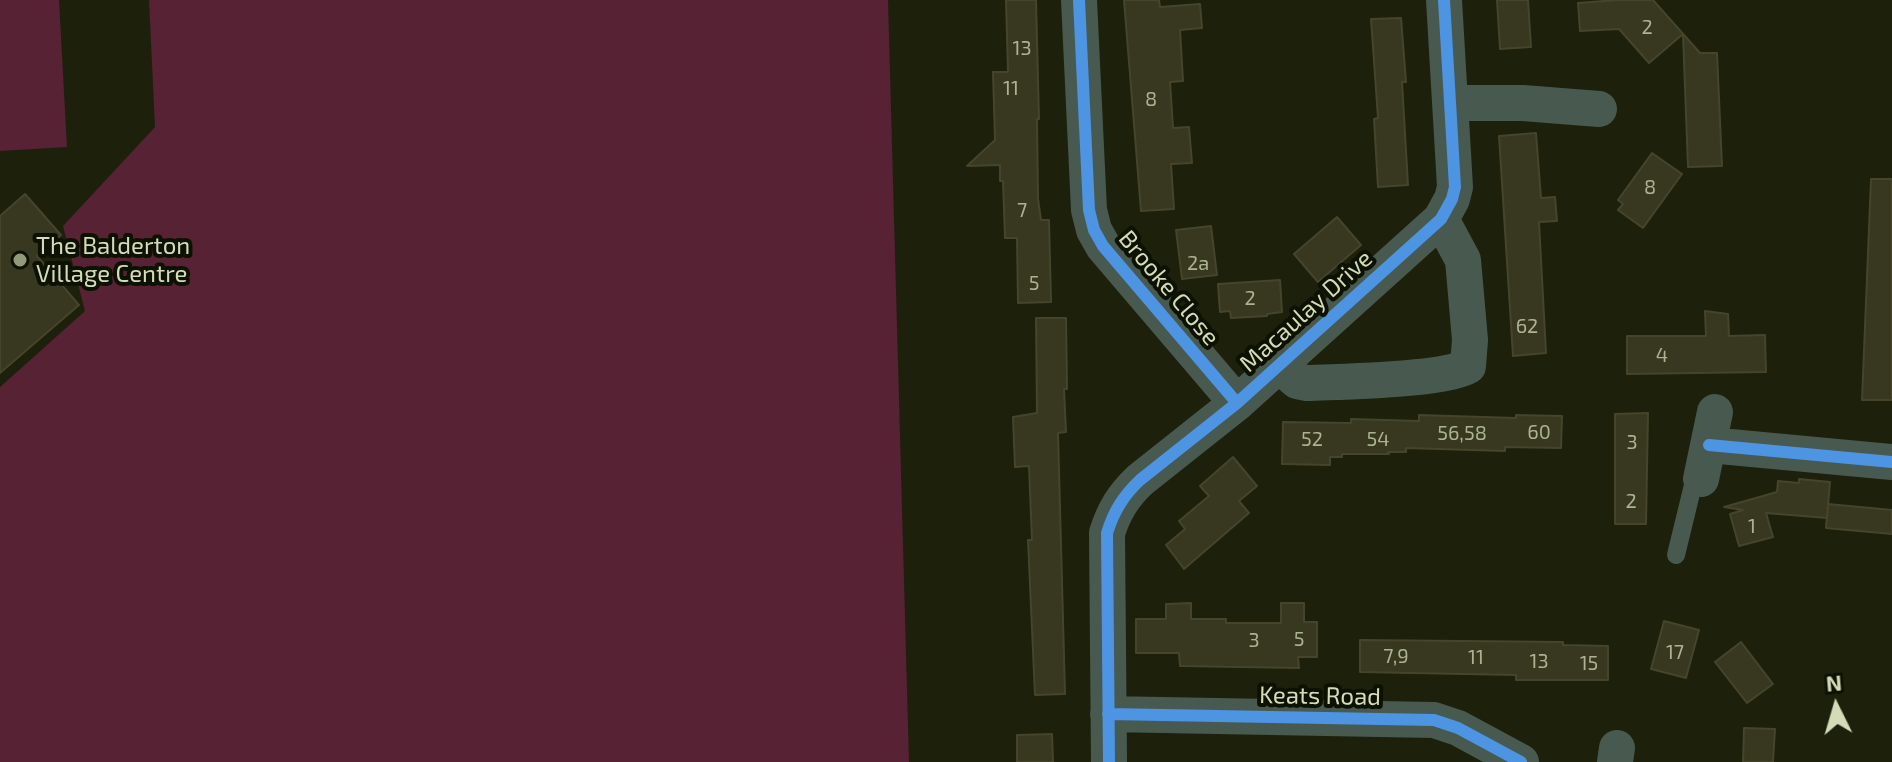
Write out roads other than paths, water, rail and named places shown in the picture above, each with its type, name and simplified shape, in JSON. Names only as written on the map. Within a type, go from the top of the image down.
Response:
[{"type":"street","name":"Brooke Close","points":[[1079,0],[1089,210],[1094,230],[1103,246],[1237,403]]},
{"type":"street","name":"Macaulay Drive","points":[[1109,762],[1107,533],[1114,512],[1125,494],[1140,480],[1237,403],[1441,219],[1455,187],[1444,0]]},
{"type":"street","points":[[1450,103],[1523,103],[1599,109]]},
{"type":"street","name":"Macaulay Drive","points":[[1279,365],[1297,381],[1307,383],[1435,375],[1459,371],[1468,366],[1470,340],[1465,271],[1458,247],[1441,219]]},
{"type":"street","points":[[1708,445],[1892,462]]},
{"type":"street","name":"Keats Road","points":[[1108,714],[1434,720],[1458,728],[1521,762]]},
{"type":"lane","points":[[1676,555],[1694,481],[1708,445]]},
{"type":"place","name":"The Balderton Village Centre","points":[[20,260]]}]
